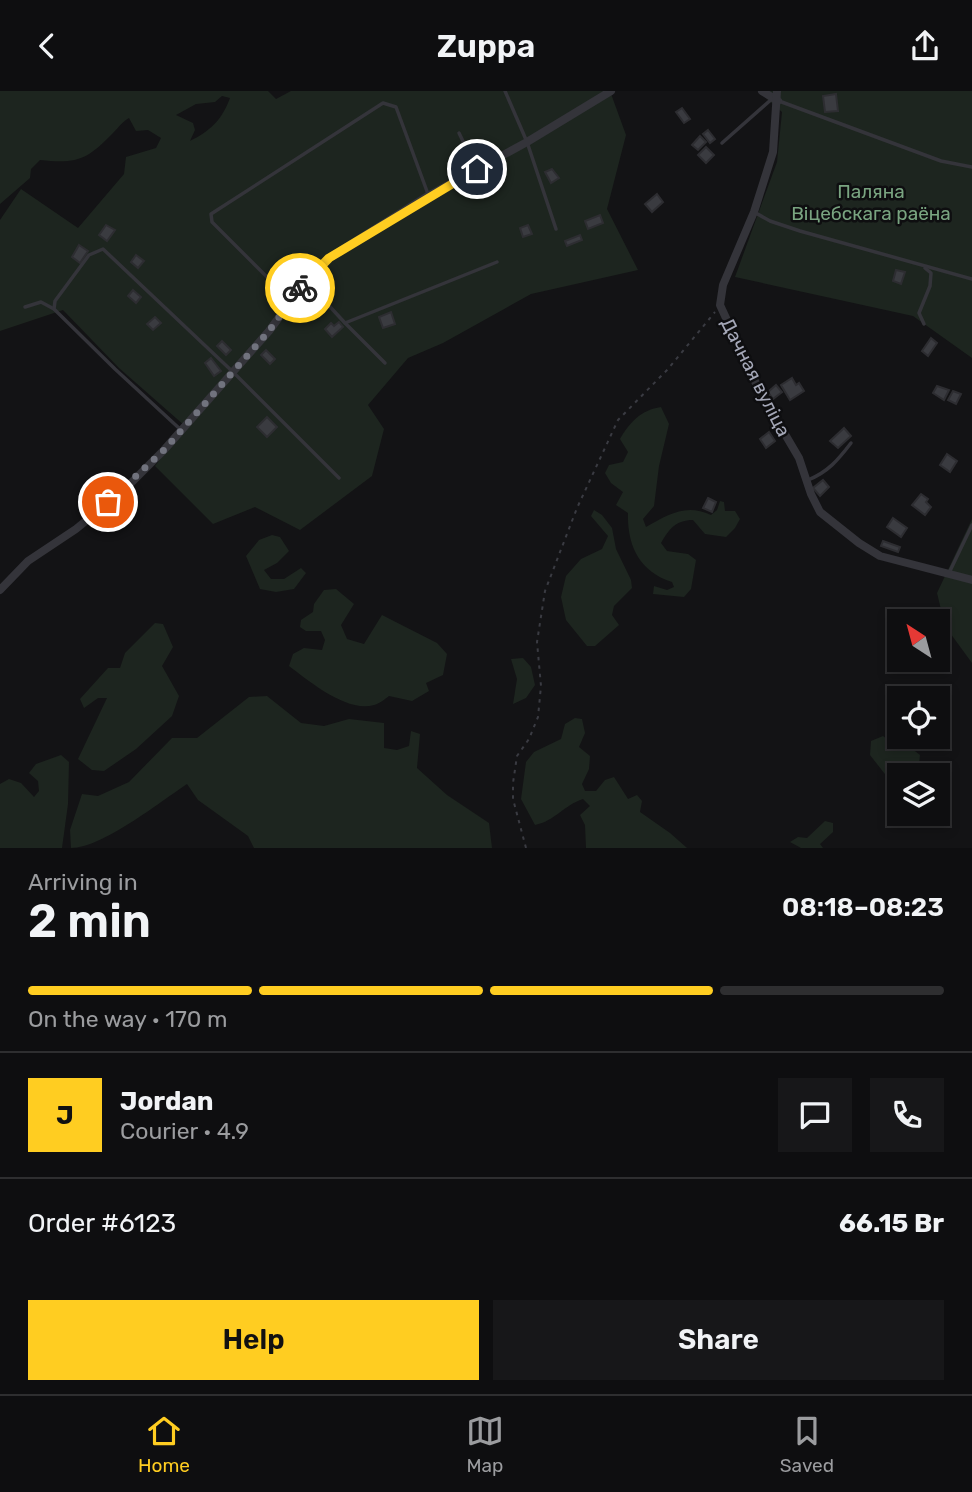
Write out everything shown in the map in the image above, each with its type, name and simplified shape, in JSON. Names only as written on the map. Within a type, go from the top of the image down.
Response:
[{"type":"street","points":[[0,590],[28,561],[76,529],[125,489],[233,372],[269,331],[306,281],[329,258],[428,196],[527,142],[611,91]]},
{"type":"street","points":[[762,91],[776,97]]},
{"type":"street","name":"Дачная вуліца","points":[[776,97],[773,152],[754,212],[723,285],[720,305],[759,390],[799,458],[820,512],[880,556],[972,580]]},
{"type":"lane","points":[[505,91],[527,142],[556,229]]},
{"type":"lane","points":[[722,143],[776,97],[941,161],[972,167]]},
{"type":"lane","points":[[384,363],[306,281],[283,289],[274,284],[212,222],[212,214],[383,103],[396,107],[428,196]]},
{"type":"lane","points":[[459,133],[477,169]]},
{"type":"lane","points":[[754,212],[770,221],[972,279]]},
{"type":"lane","points":[[54,309],[55,301],[89,255],[103,249],[233,372],[339,478]]},
{"type":"lane","points":[[345,323],[497,262]]},
{"type":"lane","points":[[924,266],[931,273],[930,286],[919,313],[924,324]]},
{"type":"lane","points":[[25,307],[41,302],[54,309],[181,430]]},
{"type":"lane","points":[[806,481],[824,474],[851,443]]},
{"type":"lane","points":[[948,575],[972,526]]},
{"type":"path","points":[[526,848],[513,799],[513,783],[517,756],[529,739],[538,717],[541,686],[537,642],[545,591],[577,508],[618,420],[668,369],[720,305]]},
{"type":"green space","points":[[0,91],[268,91],[276,99],[291,91],[610,91],[626,135],[607,209],[638,270],[531,294],[443,343],[408,358],[368,405],[384,429],[372,476],[300,530],[255,507],[213,524],[155,466],[185,426],[119,368],[63,310],[0,331],[0,220],[21,189],[78,228],[124,174],[126,157],[156,148],[161,138],[148,130],[136,131],[129,118],[96,149],[81,158],[63,161],[40,160],[31,169],[30,178],[0,204]],"holes":[[[222,96],[230,98],[214,124],[190,141],[195,130],[193,123],[176,115],[196,104],[215,102]]]},
{"type":"green space","name":"Паляна Віцебскага раёна","points":[[758,91],[972,91],[972,358],[913,316],[735,277],[777,162],[782,112]]},
{"type":"green space","points":[[661,407],[669,424],[659,466],[654,506],[643,519],[646,527],[685,510],[711,515],[717,510],[720,501],[724,502],[725,511],[735,511],[740,519],[726,537],[705,534],[693,520],[674,526],[667,533],[661,543],[667,551],[688,554],[696,560],[691,589],[684,597],[653,594],[654,586],[667,590],[674,587],[672,582],[651,572],[638,556],[630,536],[628,513],[616,505],[623,492],[611,483],[605,473],[609,465],[623,462],[628,452],[620,439],[632,422],[642,414]]},
{"type":"green space","points":[[594,510],[602,515],[612,528],[616,549],[631,580],[632,588],[614,606],[612,615],[619,625],[595,646],[587,646],[566,620],[561,597],[566,576],[581,559],[602,549],[608,536],[591,516]]},
{"type":"green space","points":[[972,519],[972,663],[950,633],[950,609],[941,609],[937,593]]},
{"type":"green space","points":[[272,535],[280,537],[289,551],[277,563],[264,570],[271,579],[284,579],[301,568],[306,573],[294,589],[276,592],[260,589],[246,556],[259,540]]},
{"type":"green space","points":[[336,589],[354,604],[341,625],[347,639],[364,644],[382,615],[437,643],[447,654],[443,675],[426,683],[429,691],[412,701],[389,696],[380,703],[363,706],[329,694],[289,666],[293,654],[304,648],[322,650],[325,640],[321,631],[306,631],[300,627],[301,620],[313,612],[314,604],[324,590]]},
{"type":"green space","points":[[155,623],[163,624],[173,647],[162,666],[179,696],[172,716],[136,749],[104,771],[92,770],[78,759],[107,698],[98,698],[84,708],[80,699],[108,668],[120,668],[125,653]]},
{"type":"green space","points":[[523,658],[531,667],[535,685],[526,698],[513,704],[517,679],[511,659]]},
{"type":"green space","points":[[267,696],[301,723],[324,726],[349,719],[384,723],[384,748],[397,750],[409,746],[411,731],[420,734],[417,768],[447,795],[489,823],[492,848],[254,848],[248,836],[198,800],[187,784],[98,841],[71,848],[70,830],[82,794],[98,796],[129,782],[172,738],[197,738],[249,697]]},
{"type":"green space","points":[[575,718],[582,719],[585,733],[579,747],[590,756],[589,769],[582,784],[585,791],[596,791],[605,780],[614,777],[628,799],[637,795],[642,801],[640,812],[687,848],[586,848],[585,825],[580,815],[590,806],[583,799],[535,825],[521,799],[526,762],[534,752],[561,739],[565,724]]},
{"type":"green space","points":[[883,736],[887,739],[887,749],[912,749],[920,755],[919,763],[887,763],[887,777],[870,755],[871,741]]},
{"type":"green space","points":[[61,755],[69,762],[68,804],[62,848],[0,848],[0,784],[9,779],[21,783],[34,797],[39,791],[38,781],[29,773],[36,764]]},
{"type":"green space","points":[[825,821],[833,823],[833,832],[820,844],[823,848],[801,848],[790,842],[798,837],[807,838]]},
{"type":"building","points":[[836,94],[838,111],[825,112],[823,96]]},
{"type":"building","points":[[682,108],[690,119],[684,123],[676,112]]},
{"type":"building","points":[[708,130],[715,139],[710,143],[703,134]]},
{"type":"building","points":[[700,136],[706,142],[698,150],[692,145]]},
{"type":"building","points":[[706,147],[714,155],[706,163],[698,155]]},
{"type":"building","points":[[552,169],[559,178],[551,183],[545,172]]},
{"type":"building","points":[[657,194],[663,202],[652,212],[645,204]]},
{"type":"building","points":[[600,215],[603,223],[588,229],[585,221]]},
{"type":"building","points":[[106,225],[115,230],[107,241],[99,235]]},
{"type":"building","points":[[528,225],[532,234],[523,237],[520,228]]},
{"type":"building","points":[[580,235],[582,240],[567,246],[565,241]]},
{"type":"building","points":[[79,245],[88,251],[80,263],[72,257]]},
{"type":"building","points":[[136,255],[144,261],[138,268],[131,262]]},
{"type":"building","points":[[896,270],[905,272],[901,284],[893,281]]},
{"type":"building","points":[[133,290],[141,297],[136,303],[128,296]]},
{"type":"building","points":[[391,312],[395,324],[383,328],[379,317]]},
{"type":"building","points":[[155,317],[161,323],[153,330],[147,324]]},
{"type":"building","points":[[339,322],[343,327],[332,337],[325,329],[331,323],[334,326]]},
{"type":"building","points":[[931,338],[937,343],[928,356],[922,351]]},
{"type":"building","points":[[222,341],[231,350],[226,355],[217,346]]},
{"type":"building","points":[[266,350],[275,359],[270,364],[261,355]]},
{"type":"building","points":[[211,358],[221,371],[214,376],[205,363]]},
{"type":"building","points":[[792,378],[804,391],[790,400],[781,385]]},
{"type":"building","points":[[776,385],[782,392],[773,399],[768,392]]},
{"type":"building","points":[[937,386],[949,390],[944,400],[933,393]]},
{"type":"building","points":[[953,391],[961,394],[956,404],[948,400]]},
{"type":"building","points":[[267,417],[277,427],[267,437],[257,427]]},
{"type":"building","points":[[844,428],[851,436],[838,448],[830,441]]},
{"type":"building","points":[[769,432],[775,441],[766,448],[760,439]]},
{"type":"building","points":[[947,454],[957,461],[950,472],[940,465]]},
{"type":"building","points":[[823,480],[829,487],[820,496],[813,488]]},
{"type":"building","points":[[921,494],[928,499],[926,502],[931,507],[925,515],[912,505]]},
{"type":"building","points":[[708,498],[716,502],[712,512],[703,508]]},
{"type":"building","points":[[893,518],[907,528],[901,537],[887,527]]},
{"type":"building","points":[[883,541],[900,547],[898,552],[881,546]]},
{"type":"way so far","points":[[108,502],[164,450],[269,331],[300,288]]},
{"type":"route","points":[[300,288],[329,258],[428,196],[477,169]]}]
